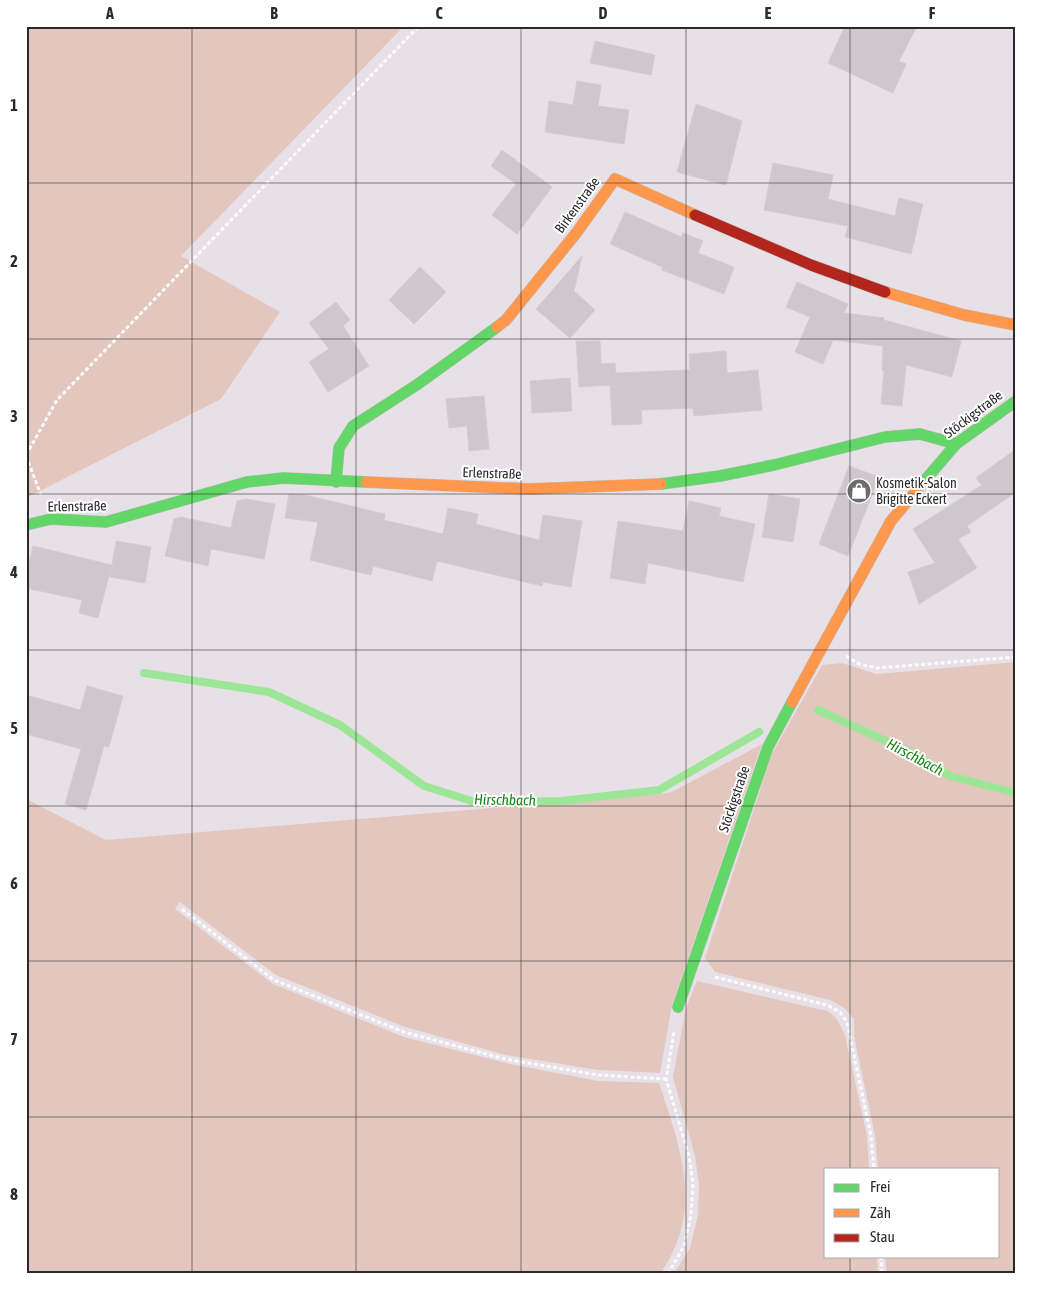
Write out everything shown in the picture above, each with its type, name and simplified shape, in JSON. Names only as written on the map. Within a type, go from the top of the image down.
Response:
[{"type":"street","name":"Birkenstraße","points":[[336,482],[339,448],[344,437],[353,426],[418,384],[506,320],[577,232],[615,179],[853,281],[971,318],[1016,325]]},
{"type":"street","name":"Stöckigstraße","points":[[678,1007],[692,972],[768,747],[892,521],[956,444],[1016,402]]},
{"type":"street","name":"Erlenstraße","points":[[26,525],[51,519],[106,522],[247,482],[284,478],[336,482],[529,489],[604,488],[661,484],[720,476],[774,466],[885,437],[920,434],[956,444]]},
{"type":"path","points":[[51,519],[26,456],[57,400],[419,26]]},
{"type":"path","points":[[826,641],[859,664],[877,668],[1016,657]]},
{"type":"path","points":[[182,909],[274,980],[404,1032],[506,1059],[598,1076],[666,1078]]},
{"type":"path","points":[[692,972],[827,1005],[840,1012],[846,1022],[867,1117],[874,1168]]},
{"type":"path","points":[[668,1274],[684,1246],[691,1215],[693,1183],[689,1156],[666,1078],[678,1007]]},
{"type":"path","points":[[881,1258],[882,1274]]},
{"type":"shaded area","points":[[26,26],[404,26],[181,256],[280,312],[221,399],[26,498]]},
{"type":"shaded area","points":[[1016,662],[1016,1274],[887,1274],[885,1258],[1000,1258],[1000,1168],[878,1168],[875,1136],[854,1036],[854,1019],[843,1007],[830,1000],[715,972],[705,958],[772,754],[822,665],[842,663],[876,674]]},
{"type":"shaded area","points":[[762,744],[672,1005],[660,1073],[598,1070],[506,1055],[405,1027],[276,975],[180,902],[175,909],[273,984],[404,1037],[506,1063],[598,1081],[659,1083],[675,1132],[685,1180],[682,1227],[674,1250],[660,1274],[26,1274],[26,799],[106,840],[661,794],[672,792]]},
{"type":"shaded area","points":[[697,981],[827,1011],[838,1021],[845,1035],[867,1136],[869,1168],[824,1168],[824,1258],[877,1258],[878,1274],[674,1274],[690,1248],[698,1215],[699,1184],[695,1156],[673,1077],[686,1008]]},
{"type":"building","points":[[845,26],[917,26],[899,61],[906,64],[893,93],[828,63]]},
{"type":"building","points":[[595,41],[655,55],[651,75],[590,63]]},
{"type":"building","points":[[577,81],[601,85],[598,106],[629,110],[624,144],[545,132],[549,101],[573,105]]},
{"type":"building","points":[[696,104],[742,121],[726,185],[677,172]]},
{"type":"building","points":[[502,150],[552,187],[517,234],[492,215],[516,184],[491,166]]},
{"type":"building","points":[[773,163],[833,175],[828,199],[895,216],[899,198],[923,204],[911,254],[845,237],[848,226],[764,210]]},
{"type":"building","points":[[625,212],[681,237],[683,233],[703,241],[698,253],[734,267],[724,294],[662,270],[662,267],[610,244]]},
{"type":"building","points":[[582,256],[574,291],[595,310],[570,338],[536,309]]},
{"type":"building","points":[[420,267],[446,292],[414,324],[389,300]]},
{"type":"building","points":[[797,282],[848,304],[844,313],[884,318],[884,320],[961,341],[952,377],[906,365],[902,406],[881,404],[884,371],[882,370],[883,346],[833,340],[823,364],[795,352],[810,317],[786,307]]},
{"type":"building","points":[[336,302],[350,320],[343,326],[369,366],[328,392],[309,362],[329,349],[309,323]]},
{"type":"building","points":[[576,341],[600,341],[601,364],[615,363],[616,373],[690,370],[689,354],[726,351],[727,373],[758,370],[762,410],[694,416],[693,408],[641,410],[642,424],[612,425],[610,385],[579,387]]},
{"type":"building","points":[[570,378],[572,411],[532,413],[530,381]]},
{"type":"building","points":[[484,396],[489,449],[469,451],[467,426],[449,428],[446,399]]},
{"type":"building","points":[[1016,449],[1016,492],[967,526],[971,532],[958,539],[977,568],[919,604],[908,572],[935,563],[913,529],[982,485],[976,478]]},
{"type":"building","points":[[849,466],[879,477],[848,556],[819,544]]},
{"type":"building","points":[[289,494],[305,495],[385,514],[384,520],[443,534],[448,508],[478,514],[476,524],[539,540],[543,515],[582,521],[571,587],[543,582],[542,586],[437,561],[432,581],[373,566],[371,575],[310,560],[318,522],[285,518]]},
{"type":"building","points":[[769,494],[800,499],[793,542],[762,537]]},
{"type":"building","points":[[246,499],[275,504],[264,559],[211,549],[208,566],[165,556],[174,519],[181,517],[231,528],[237,501]]},
{"type":"building","points":[[689,501],[721,508],[719,516],[755,524],[743,582],[648,563],[645,584],[610,578],[618,521],[683,531]]},
{"type":"building","points":[[116,541],[151,547],[145,583],[110,577],[111,568],[98,618],[79,613],[82,600],[26,588],[26,576],[33,546],[112,565]]},
{"type":"building","points":[[87,686],[123,696],[109,747],[104,746],[86,810],[65,804],[81,749],[26,734],[26,695],[80,710]]},
{"type":"waterway","name":"Hirschbach","points":[[144,673],[269,692],[340,725],[424,786],[475,802],[561,801],[659,790],[759,732]]},
{"type":"waterway","name":"Hirschbach","points":[[818,710],[912,753],[950,776],[1016,793]]},
{"type":"traffic: fast","points":[[336,482],[339,448],[353,426],[418,384],[497,327]]},
{"type":"traffic: fast","points":[[921,485],[956,444],[1016,401]]},
{"type":"traffic: fast","points":[[661,484],[720,476],[774,465],[885,437],[920,434],[956,444]]},
{"type":"traffic: fast","points":[[26,525],[51,519],[106,522],[247,482],[284,478],[366,482]]},
{"type":"traffic: fast","points":[[678,1007],[768,747],[792,702]]},
{"type":"traffic: slow","points":[[497,327],[506,320],[577,232],[615,179],[695,215]]},
{"type":"traffic: slow","points":[[885,292],[964,315],[1016,325]]},
{"type":"traffic: slow","points":[[366,482],[529,489],[661,484]]},
{"type":"traffic: slow","points":[[792,702],[891,521],[921,485]]},
{"type":"traffic: jam","points":[[695,215],[811,265],[885,292]]},
{"type":"place","name":"Kosmetik-Salon Brigitte Eckert","points":[[859,491]]}]
